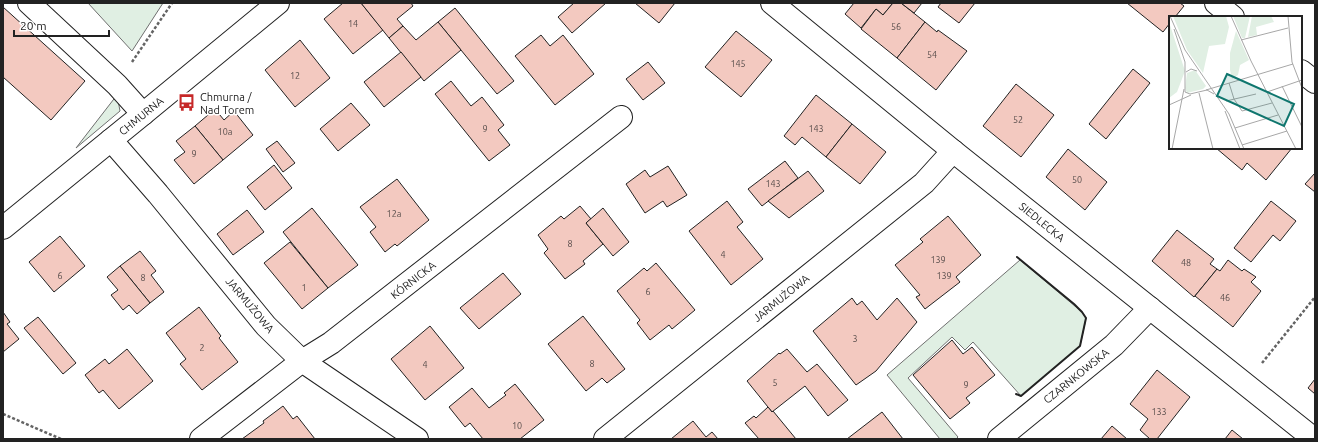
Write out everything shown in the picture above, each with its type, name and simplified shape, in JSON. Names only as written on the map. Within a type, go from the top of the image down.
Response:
[{"type":"street","points":[[29,3],[117,85],[143,114]]},
{"type":"street","name":"CHMURNA","points":[[3,228],[278,3]]},
{"type":"street","points":[[1216,3],[1232,16]]},
{"type":"street","name":"SIEDLECKA","points":[[781,6],[953,151],[1314,439]]},
{"type":"street","points":[[1302,72],[1315,82]]},
{"type":"street","name":"KÓRNICKA","points":[[201,439],[302,361],[331,343],[621,117]]},
{"type":"street","name":"JARMUŻOWA","points":[[111,140],[158,194],[266,326],[302,361],[417,439]]},
{"type":"street","name":"JARMUŻOWA","points":[[605,439],[924,183],[953,151]]},
{"type":"street","name":"CZARNKOWSKA","points":[[999,439],[1114,345],[1150,308]]},
{"type":"path","points":[[117,85],[172,3]]},
{"type":"path","points":[[1245,384],[1315,298]]},
{"type":"path","points":[[3,414],[61,439]]},
{"type":"green space","points":[[88,3],[163,3],[132,51]]},
{"type":"green space","points":[[117,95],[120,111],[76,148]]},
{"type":"green space","points":[[1020,260],[1082,312],[1086,318],[1080,346],[1021,396],[973,342],[965,350],[952,337],[908,378],[958,437],[956,439],[940,439],[887,375]]},
{"type":"building","points":[[343,3],[361,3],[383,30],[353,54],[324,19]]},
{"type":"building","points":[[361,3],[411,3],[413,6],[397,19],[403,26],[389,38]]},
{"type":"building","points":[[574,3],[606,3],[572,33],[558,17]]},
{"type":"building","points":[[635,3],[675,3],[659,23]]},
{"type":"building","points":[[854,3],[893,3],[883,15],[876,9],[861,28],[845,14]]},
{"type":"building","points":[[893,3],[901,3],[925,22],[897,58],[861,29],[876,9],[883,15]]},
{"type":"building","points":[[901,3],[922,3],[914,13]]},
{"type":"building","points":[[941,3],[975,3],[959,23],[938,7]]},
{"type":"building","points":[[1127,3],[1180,3],[1184,6],[1176,16],[1169,16],[1169,24],[1163,32]]},
{"type":"building","points":[[3,7],[85,81],[51,120],[3,77]]},
{"type":"building","points":[[455,8],[514,81],[497,94],[438,22]]},
{"type":"building","points":[[438,22],[461,50],[424,81],[389,38],[403,26],[416,40]]},
{"type":"building","points":[[925,22],[937,32],[938,30],[967,51],[936,90],[897,58]]},
{"type":"building","points":[[736,31],[772,60],[741,97],[705,67]]},
{"type":"building","points":[[541,35],[550,46],[563,35],[594,74],[555,105],[515,56]]},
{"type":"building","points":[[300,40],[330,78],[295,107],[265,70]]},
{"type":"building","points":[[401,52],[421,77],[384,107],[364,82]]},
{"type":"building","points":[[648,62],[665,83],[643,100],[626,79]]},
{"type":"building","points":[[1133,69],[1150,83],[1106,139],[1089,124]]},
{"type":"building","points":[[451,81],[471,106],[482,97],[504,125],[498,130],[510,145],[489,161],[435,94]]},
{"type":"building","points":[[1016,84],[1054,115],[1021,157],[983,126]]},
{"type":"building","points":[[816,95],[852,124],[826,157],[802,137],[795,145],[784,136]]},
{"type":"building","points":[[351,103],[370,125],[338,151],[320,129]]},
{"type":"building","points":[[215,109],[224,120],[234,111],[253,135],[223,160],[195,126]]},
{"type":"building","points":[[852,124],[886,152],[860,184],[826,157]]},
{"type":"building","points":[[195,126],[223,160],[194,184],[174,160],[185,152],[176,141]]},
{"type":"building","points":[[277,141],[295,163],[283,172],[266,149]]},
{"type":"building","points":[[1068,149],[1107,182],[1085,210],[1046,177]]},
{"type":"building","points":[[1217,149],[1291,149],[1266,180],[1247,163],[1242,170]]},
{"type":"building","points":[[785,161],[798,178],[762,206],[748,189]]},
{"type":"building","points":[[274,165],[292,188],[265,210],[247,187]]},
{"type":"building","points":[[668,166],[687,195],[667,207],[663,201],[645,213],[626,184],[645,170],[650,177]]},
{"type":"building","points":[[808,171],[824,191],[789,218],[768,201]]},
{"type":"building","points":[[1315,173],[1315,192],[1305,184]]},
{"type":"building","points":[[397,179],[429,220],[397,246],[395,244],[385,252],[370,232],[376,227],[360,207]]},
{"type":"building","points":[[727,201],[743,222],[737,227],[763,259],[731,285],[689,231]]},
{"type":"building","points":[[1271,201],[1296,221],[1280,241],[1273,235],[1251,262],[1234,248]]},
{"type":"building","points":[[580,206],[591,219],[586,223],[603,244],[583,261],[585,264],[565,279],[544,253],[548,249],[538,235],[561,216],[564,219]]},
{"type":"building","points":[[312,208],[358,265],[328,288],[283,232]]},
{"type":"building","points":[[603,208],[629,242],[613,256],[586,223]]},
{"type":"building","points":[[247,210],[264,232],[233,255],[217,234]]},
{"type":"building","points":[[948,216],[981,255],[956,277],[960,282],[925,309],[916,297],[920,295],[895,265],[923,242],[920,239]]},
{"type":"building","points":[[1177,230],[1214,259],[1210,264],[1217,269],[1194,297],[1152,261]]},
{"type":"building","points":[[60,236],[85,266],[54,292],[29,262]]},
{"type":"building","points":[[290,242],[328,288],[302,309],[264,263]]},
{"type":"building","points":[[140,251],[156,271],[151,275],[164,292],[150,303],[120,266]]},
{"type":"building","points":[[1228,260],[1242,271],[1244,269],[1256,277],[1251,282],[1261,291],[1233,327],[1195,296],[1217,269],[1220,271]]},
{"type":"building","points":[[656,263],[695,310],[672,329],[669,325],[650,340],[637,323],[640,320],[617,291],[644,268],[647,271]]},
{"type":"building","points":[[120,266],[150,303],[137,314],[129,305],[123,310],[111,295],[118,290],[107,277]]},
{"type":"building","points":[[503,273],[521,294],[479,329],[460,308]]},
{"type":"building","points":[[852,298],[857,305],[862,301],[877,320],[897,298],[917,322],[876,371],[856,385],[813,331]]},
{"type":"building","points":[[199,307],[221,336],[219,338],[238,362],[202,390],[180,364],[186,359],[166,333]]},
{"type":"building","points":[[3,312],[10,322],[7,324],[19,339],[3,352]]},
{"type":"building","points":[[583,316],[625,369],[607,383],[602,378],[586,391],[548,344]]},
{"type":"building","points":[[38,317],[76,363],[63,374],[24,328]]},
{"type":"building","points":[[430,326],[464,368],[425,400],[391,359]]},
{"type":"building","points":[[952,340],[963,354],[972,347],[995,375],[966,398],[970,403],[950,419],[913,375]]},
{"type":"building","points":[[127,349],[153,381],[119,409],[103,390],[99,393],[85,375],[105,359],[109,364]]},
{"type":"building","points":[[787,349],[807,372],[817,364],[848,400],[828,416],[805,386],[772,412],[747,381],[779,353],[780,354]]},
{"type":"building","points":[[1157,370],[1190,397],[1157,439],[1150,439],[1140,430],[1148,419],[1130,404]]},
{"type":"building","points":[[1315,379],[1315,394],[1308,388]]},
{"type":"building","points":[[515,384],[544,420],[520,439],[483,439],[470,423],[465,427],[449,407],[472,388],[489,408],[506,395],[504,393]]},
{"type":"building","points":[[283,406],[293,419],[297,416],[315,439],[242,439],[264,423],[263,421]]},
{"type":"building","points":[[768,407],[796,439],[759,439],[745,423],[754,416],[756,418]]},
{"type":"building","points":[[882,412],[903,439],[847,439]]},
{"type":"building","points":[[693,421],[706,437],[712,432],[718,439],[671,439]]},
{"type":"building","points":[[1112,426],[1127,439],[1101,439]]},
{"type":"building","points":[[1232,430],[1243,439],[1225,439]]},
{"type":"wall","points":[[1016,394],[1021,396],[1080,346],[1086,318],[1074,304],[1017,257]]},
{"type":"place","name":"Chmurna / Nad Torem","points":[[187,103]]}]
